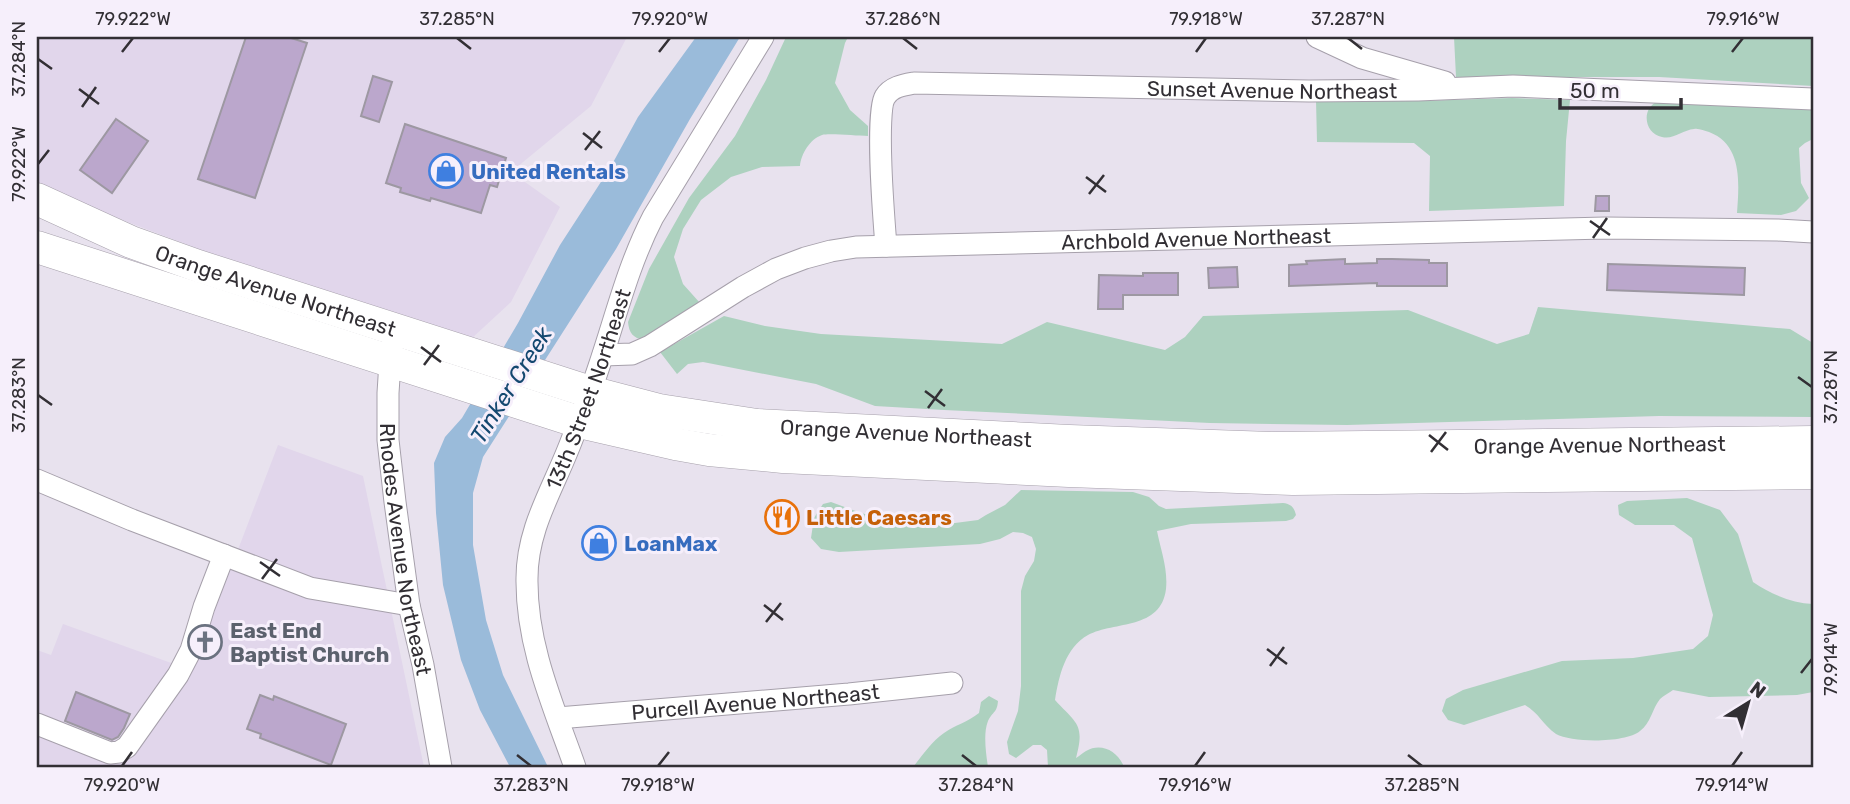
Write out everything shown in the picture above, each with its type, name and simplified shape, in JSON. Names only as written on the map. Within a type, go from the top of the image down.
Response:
[{"type":"highway","name":"Orange Avenue Northeast","points":[[37,199],[131,242],[198,267],[590,392],[659,410],[757,425],[1069,441],[1275,448],[1813,442]]},
{"type":"highway","name":"Orange Avenue Northeast","points":[[37,247],[579,422],[676,444],[747,454],[1069,471],[1293,479],[1813,473]]},
{"type":"street","name":"13th Street Northeast","points":[[575,767],[535,653],[527,579],[532,534],[579,422],[640,242],[763,37]]},
{"type":"street","points":[[1317,37],[1362,58],[1467,87]]},
{"type":"street","name":"Sunset Avenue Northeast","points":[[886,246],[881,106],[888,92],[914,83],[1309,91],[1513,86],[1813,99]]},
{"type":"street","name":"Archbold Avenue Northeast","points":[[603,355],[632,354],[650,346],[776,269],[831,251],[856,247],[1605,228],[1813,232]]},
{"type":"street","name":"Rhodes Avenue Northeast","points":[[395,329],[388,393],[388,440],[409,605],[424,665],[442,767]]},
{"type":"street","points":[[37,480],[310,588],[409,605]]},
{"type":"street","points":[[37,724],[110,753],[127,747],[178,675],[191,650],[224,555]]},
{"type":"street","name":"Purcell Avenue Northeast","points":[[558,718],[951,683]]},
{"type":"shaded area","points":[[37,37],[627,37],[591,106],[511,172],[560,207],[511,302],[471,339],[204,251],[104,213],[37,182]]},
{"type":"shaded area","points":[[278,445],[363,476],[424,767],[37,767],[37,650],[51,655],[63,624],[174,664],[200,649]]},
{"type":"green space","points":[[786,37],[848,37],[835,83],[850,110],[868,126],[868,136],[822,135],[807,148],[800,166],[762,167],[731,177],[701,200],[683,229],[674,257],[683,284],[700,303],[644,340],[637,338],[631,332],[628,322],[649,269],[689,198],[735,136]]},
{"type":"green space","points":[[1454,37],[1813,37],[1813,86],[1659,77],[1456,77]]},
{"type":"green space","points":[[1316,100],[1570,100],[1564,206],[1429,211],[1430,156],[1414,143],[1317,142]]},
{"type":"green space","points":[[1658,101],[1813,109],[1813,139],[1799,148],[1801,183],[1809,198],[1796,211],[1781,215],[1737,213],[1738,178],[1728,146],[1720,138],[1698,129],[1670,137],[1656,135],[1649,126],[1647,115],[1652,105]]},
{"type":"green space","points":[[1538,307],[1790,329],[1813,343],[1813,417],[1659,416],[1347,425],[1210,423],[944,410],[875,406],[816,384],[703,362],[688,364],[677,374],[660,352],[724,316],[765,326],[821,334],[1002,344],[1047,322],[1165,350],[1185,337],[1203,316],[1408,310],[1497,344],[1529,334]]},
{"type":"green space","points":[[1021,490],[1133,492],[1149,497],[1166,509],[1283,503],[1290,505],[1295,512],[1293,519],[1286,521],[1191,524],[1157,531],[1164,560],[1166,589],[1155,612],[1135,622],[1088,635],[1074,647],[1061,672],[1055,700],[1077,725],[1080,738],[1076,758],[1092,748],[1103,748],[1118,756],[1124,767],[1048,767],[1047,750],[1041,745],[1033,745],[1016,758],[1009,754],[1007,742],[1018,711],[1021,686],[1021,591],[1025,576],[1034,561],[1036,549],[1032,537],[1013,532],[1000,539],[980,544],[839,552],[821,549],[811,538],[814,518],[823,504],[831,502],[903,524],[932,526],[978,520],[1005,505]]},
{"type":"green space","points":[[1687,498],[1720,510],[1738,534],[1753,582],[1782,597],[1813,604],[1813,692],[1797,695],[1709,697],[1673,690],[1660,699],[1647,724],[1640,731],[1611,740],[1574,739],[1556,734],[1525,705],[1464,725],[1448,720],[1442,711],[1446,699],[1463,690],[1562,661],[1633,658],[1693,649],[1708,636],[1713,615],[1692,538],[1674,525],[1635,525],[1619,515],[1618,505],[1627,501]]},
{"type":"green space","points":[[989,696],[998,701],[986,731],[988,767],[913,767],[939,737],[979,713],[981,702]]},
{"type":"water","name":"Tinker Creek","points":[[696,37],[740,37],[616,249],[483,457],[473,493],[473,545],[486,620],[503,675],[548,767],[510,767],[480,710],[461,660],[443,585],[434,463],[445,437],[462,418],[560,245],[610,168],[638,117]]},
{"type":"building","points":[[246,37],[288,37],[307,43],[255,198],[198,179]]},
{"type":"building","points":[[373,76],[392,82],[379,122],[361,116]]},
{"type":"building","points":[[116,119],[148,141],[112,193],[80,170]]},
{"type":"building","name":"United Rentals","points":[[405,124],[506,158],[497,187],[490,185],[481,213],[400,192],[401,188],[386,183]]},
{"type":"building","points":[[1596,196],[1609,196],[1609,211],[1595,211]]},
{"type":"building","points":[[1345,259],[1345,264],[1377,263],[1377,259],[1447,263],[1447,286],[1377,286],[1377,283],[1289,286],[1289,265],[1307,264],[1306,261]]},
{"type":"building","points":[[1608,264],[1745,268],[1744,295],[1607,290]]},
{"type":"building","points":[[1237,267],[1238,287],[1209,288],[1208,268]]},
{"type":"building","points":[[1143,273],[1178,273],[1178,295],[1123,295],[1123,309],[1098,309],[1099,275],[1143,276]]},
{"type":"building","points":[[76,692],[130,714],[118,737],[112,740],[65,721]]},
{"type":"building","points":[[260,695],[273,700],[274,696],[346,724],[331,765],[260,738],[261,734],[247,729]]},
{"type":"place","name":"United Rentals","points":[[446,171]]},
{"type":"place","name":"Little Caesars","points":[[782,517]]},
{"type":"place","name":"LoanMax","points":[[599,543]]},
{"type":"place","name":"East End Baptist Church","points":[[205,642]]}]
